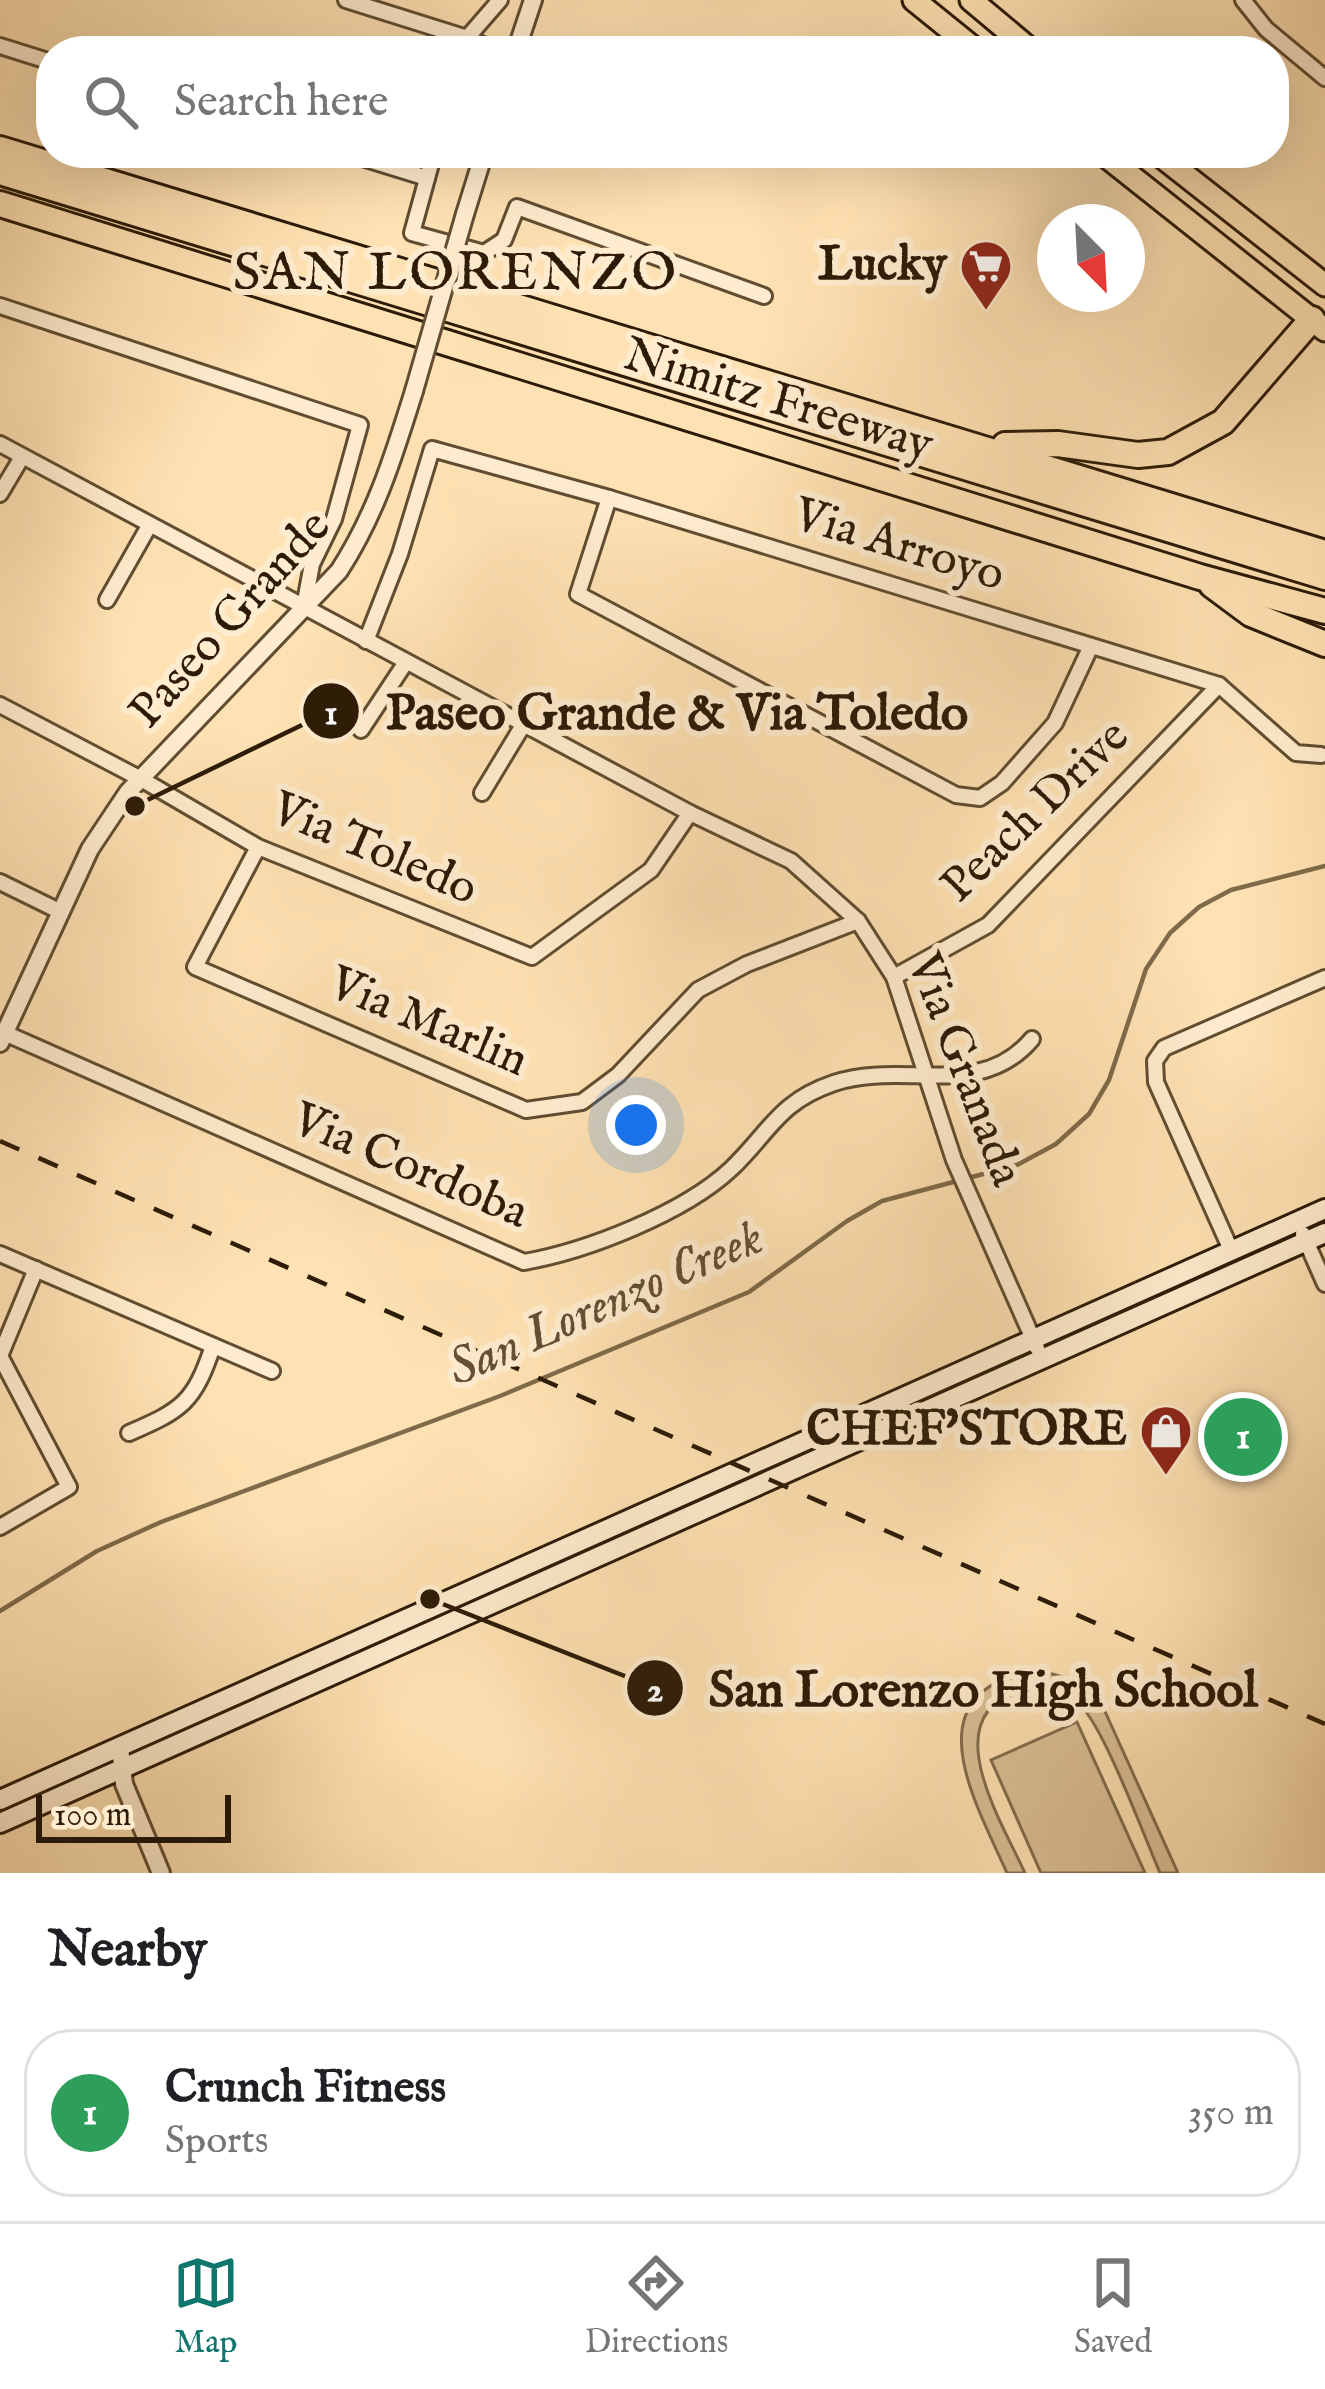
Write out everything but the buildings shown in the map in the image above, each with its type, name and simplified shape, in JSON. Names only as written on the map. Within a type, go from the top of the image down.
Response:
[{"type":"highway","name":"Nimitz Freeway","points":[[0,149],[36,160]]},
{"type":"highway","name":"Nimitz Freeway","points":[[63,168],[1325,553]]},
{"type":"highway","points":[[0,172],[1325,577]]},
{"type":"highway","name":"Nimitz Freeway","points":[[0,205],[1200,577],[1325,611]]},
{"type":"highway","points":[[979,446],[1058,444],[1138,455],[1168,452],[1223,422],[1321,318]]},
{"type":"highway","points":[[1200,577],[1251,614],[1325,644]]},
{"type":"main road","points":[[914,0],[958,36]]},
{"type":"main road","points":[[971,0],[1014,36]]},
{"type":"main road","points":[[1122,168],[1321,318]]},
{"type":"main road","points":[[1176,168],[1325,285]]},
{"type":"main road","points":[[0,1822],[704,1510],[1231,1250],[1325,1209]]},
{"type":"main road","points":[[0,1800],[689,1494],[1316,1238]]},
{"type":"main road","points":[[418,1613],[428,1633]]},
{"type":"street","points":[[346,0],[441,36]]},
{"type":"street","points":[[472,36],[500,0]]},
{"type":"street","points":[[521,36],[533,0]]},
{"type":"street","points":[[1244,0],[1275,36]]},
{"type":"street","points":[[0,46],[36,57]]},
{"type":"street","points":[[1289,48],[1325,78]]},
{"type":"street","points":[[395,168],[427,178]]},
{"type":"street","points":[[430,168],[412,233],[484,253],[504,240],[518,207],[764,296]]},
{"type":"street","name":"Paseo Grande","points":[[1,1036],[90,849],[141,778],[339,571],[364,532],[414,391],[479,168]]},
{"type":"street","points":[[0,306],[360,424],[334,519],[311,564],[304,607]]},
{"type":"street","name":"Via Granada","points":[[0,444],[690,813],[790,861],[858,921],[894,977],[954,1160],[1037,1349]]},
{"type":"street","name":"Via Arroyo","points":[[366,640],[400,554],[432,449],[609,498],[1219,685],[1296,753],[1321,755]]},
{"type":"street","points":[[0,494],[22,457]]},
{"type":"street","points":[[609,498],[578,594],[956,795],[980,798],[1002,783],[1055,723],[1090,646]]},
{"type":"street","points":[[107,600],[149,526]]},
{"type":"street","points":[[361,730],[406,662]]},
{"type":"street","name":"Peach Drive","points":[[894,977],[988,925],[1219,685]]},
{"type":"street","name":"Via Toledo","points":[[0,704],[141,778],[257,847],[532,957],[651,870],[690,813]]},
{"type":"street","points":[[482,793],[525,722]]},
{"type":"street","name":"Via Marlin","points":[[257,847],[195,968],[526,1109],[582,1102],[618,1076],[698,990],[747,964],[858,921]]},
{"type":"street","points":[[0,882],[62,912]]},
{"type":"street","points":[[1231,1250],[1156,1082],[1155,1061],[1164,1048],[1325,978]]},
{"type":"street","name":"Via Cordoba","points":[[1,1036],[524,1262],[572,1253],[702,1193],[733,1167],[789,1102],[838,1081],[982,1073],[1016,1057],[1032,1039]]},
{"type":"street","points":[[1297,1221],[1316,1238],[1325,1284]]},
{"type":"street","points":[[0,1254],[272,1371]]},
{"type":"street","points":[[0,1527],[69,1487],[0,1356],[36,1269]]},
{"type":"street","points":[[129,1433],[178,1412],[213,1346]]},
{"type":"street","points":[[120,1747],[124,1784],[161,1873]]},
{"type":"shaded area","points":[[1030,1672],[1071,1680],[1103,1707],[1178,1873],[1160,1873],[1091,1719],[1068,1696],[1037,1689],[995,1704],[981,1723],[982,1773],[1025,1873],[1007,1873],[970,1786],[962,1728],[972,1703],[993,1684]]},
{"type":"shaded area","points":[[1077,1722],[1145,1873],[1041,1873],[991,1760]]},
{"type":"waterway","name":"San Lorenzo Creek","points":[[0,1611],[97,1551],[161,1522],[500,1396],[749,1292],[882,1201],[1017,1165],[1056,1144],[1089,1114],[1109,1080],[1146,969],[1170,933],[1199,907],[1231,890],[1325,866]]},
{"type":"railway","points":[[0,1141],[1325,1724]]},
{"type":"place","name":"Lucky","points":[[986,312]]},
{"type":"place","name":"Paseo Grande & Via Toledo","points":[[135,806]]},
{"type":"place","name":"Crunch Fitness","points":[[1243,1437]]},
{"type":"place","name":"CHEF'STORE","points":[[1166,1477]]},
{"type":"place","name":"San Lorenzo High School","points":[[430,1599]]},
{"type":"district","name":"SAN LORENZO","points":[[456,274]]}]
